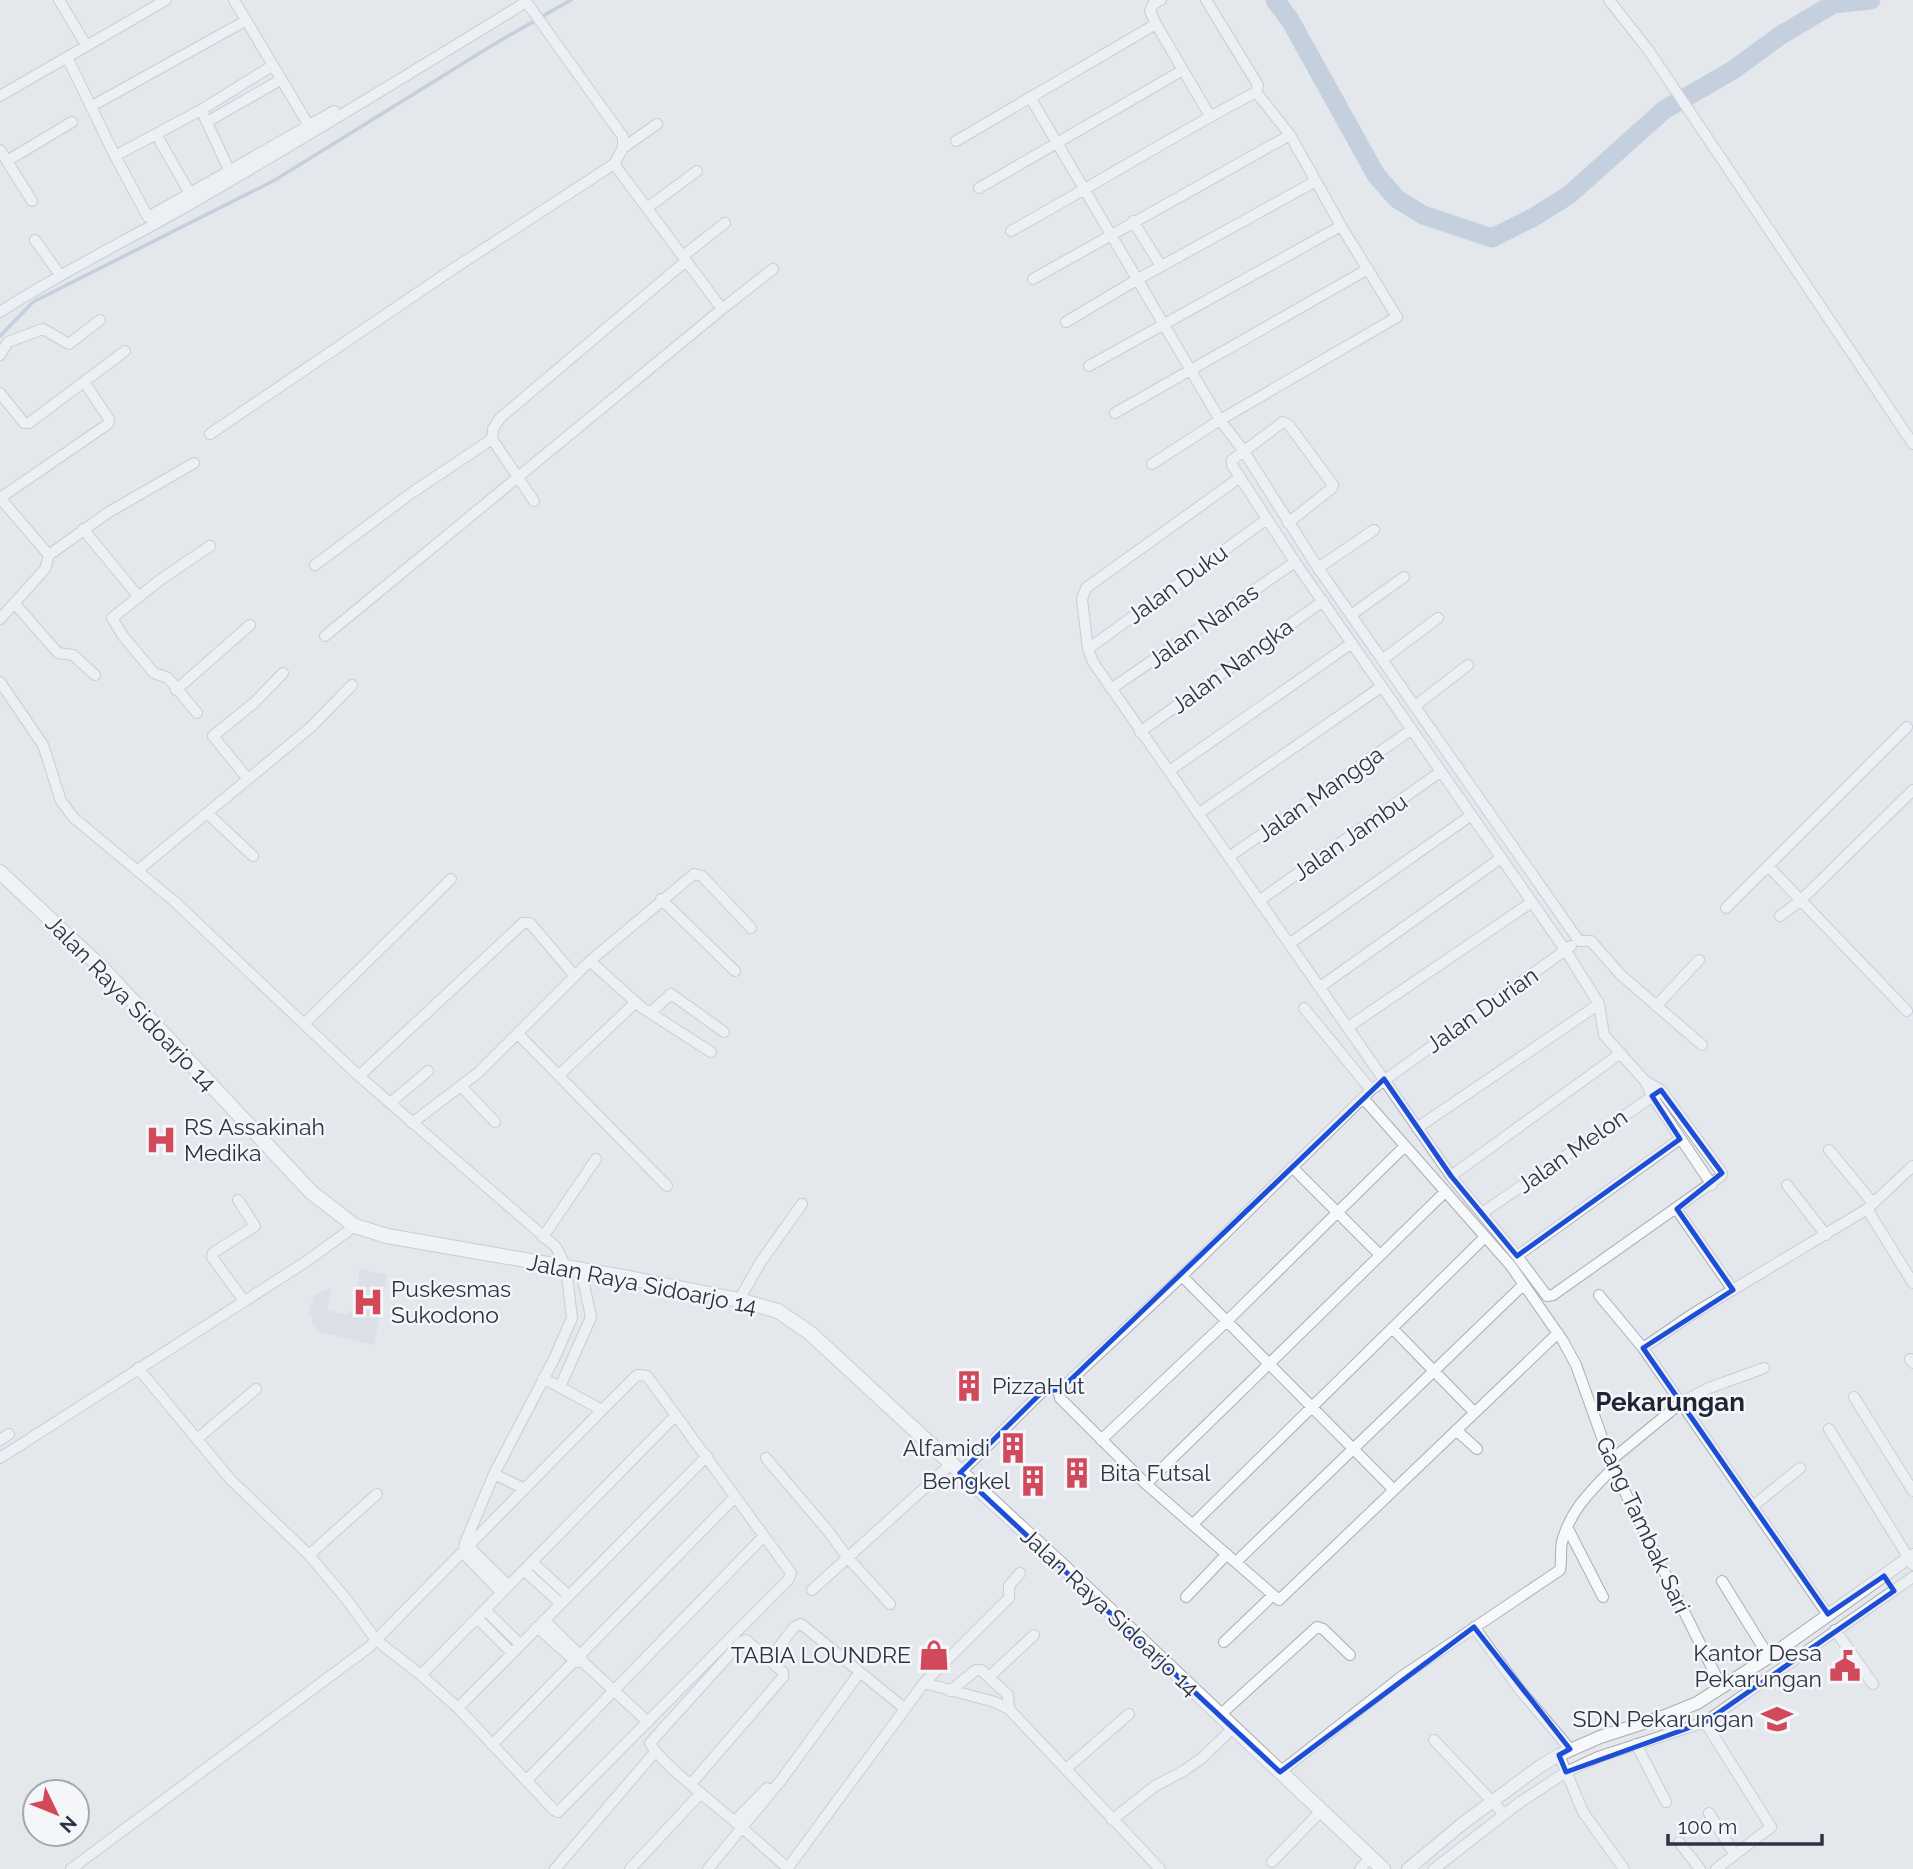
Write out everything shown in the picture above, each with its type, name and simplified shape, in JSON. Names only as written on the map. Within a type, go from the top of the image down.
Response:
[{"type":"main road","name":"Jalan Raya Sidoarjo 14","points":[[0,872],[103,969],[311,1192],[355,1226],[387,1236],[739,1300],[778,1311],[810,1333],[1321,1811],[1365,1863],[1383,1869]]},
{"type":"street","points":[[59,0],[86,45]]},
{"type":"street","points":[[0,96],[166,0]]},
{"type":"street","points":[[234,0],[308,124]]},
{"type":"street","points":[[1161,0],[1153,4],[1150,11],[1210,116]]},
{"type":"street","points":[[1011,231],[1256,92],[1258,85],[1206,0]]},
{"type":"street","points":[[1609,0],[1649,51],[1913,444]]},
{"type":"street","points":[[0,312],[60,275],[192,203],[528,4],[615,122],[623,137],[623,148]]},
{"type":"street","points":[[92,106],[245,21]]},
{"type":"street","points":[[956,141],[1156,24]]},
{"type":"street","points":[[67,57],[148,217],[308,124],[346,106]]},
{"type":"street","points":[[115,156],[201,110],[272,66]]},
{"type":"street","points":[[979,188],[1183,70]]},
{"type":"street","points":[[206,122],[281,80]]},
{"type":"street","points":[[1152,464],[1220,420],[1397,317],[1341,226],[1290,135],[1256,92]]},
{"type":"street","points":[[1030,97],[1220,420],[1243,450],[1318,568],[1579,941],[1591,940],[1614,967],[1702,1045]]},
{"type":"street","points":[[201,110],[229,170]]},
{"type":"street","points":[[7,162],[72,122]]},
{"type":"street","points":[[210,435],[614,164],[623,148],[657,124]]},
{"type":"street","points":[[156,134],[190,192]]},
{"type":"street","points":[[1033,279],[1290,135]]},
{"type":"street","points":[[0,150],[32,201]]},
{"type":"street","points":[[614,164],[722,309]]},
{"type":"street","points":[[647,208],[697,171]]},
{"type":"street","points":[[1066,322],[1161,266],[1316,181]]},
{"type":"street","points":[[1133,221],[1161,266]]},
{"type":"street","points":[[534,500],[492,439],[493,429],[500,418],[725,223]]},
{"type":"street","points":[[1090,366],[1341,226]]},
{"type":"street","points":[[35,240],[60,275]]},
{"type":"street","points":[[325,636],[773,269]]},
{"type":"street","points":[[1115,412],[1368,270]]},
{"type":"street","points":[[0,355],[4,336],[43,329],[69,344],[100,320]]},
{"type":"street","points":[[0,393],[26,424],[125,351]]},
{"type":"street","points":[[49,555],[0,498],[108,424],[109,419],[84,382]]},
{"type":"street","points":[[1239,478],[1086,588],[1082,599],[1088,649],[1093,662],[1140,732],[1451,1176],[1550,1297],[1712,1185],[1721,1177],[1721,1172],[1657,1093],[1604,1035],[1600,1004],[1566,951],[1470,816],[1239,478],[1231,462],[1278,424],[1286,422],[1333,485],[1288,523]]},
{"type":"street","points":[[315,565],[410,494],[492,439]]},
{"type":"street","points":[[0,619],[45,569],[49,555],[83,529],[194,463]]},
{"type":"street","name":"Jalan Duku","points":[[1088,649],[1266,519]]},
{"type":"street","points":[[83,529],[138,596]]},
{"type":"street","points":[[1318,568],[1374,530]]},
{"type":"street","points":[[197,713],[168,678],[154,673],[112,620],[113,615],[138,596],[210,546]]},
{"type":"street","name":"Jalan Nanas","points":[[1111,689],[1296,562]]},
{"type":"street","points":[[1351,615],[1404,577]]},
{"type":"street","name":"Jalan Nangka","points":[[1140,732],[1323,601]]},
{"type":"street","points":[[15,604],[58,653],[73,655],[94,675]]},
{"type":"street","points":[[1382,660],[1438,618]]},
{"type":"street","points":[[176,690],[250,625]]},
{"type":"street","points":[[1169,771],[1352,643]]},
{"type":"street","points":[[1415,706],[1468,665]]},
{"type":"street","points":[[247,779],[213,736],[254,703],[283,673]]},
{"type":"street","points":[[0,682],[43,745],[61,801],[67,810],[175,902],[359,1076],[559,1251],[569,1283],[572,1318],[471,1523],[465,1548]]},
{"type":"street","points":[[137,871],[311,727],[352,685]]},
{"type":"street","points":[[1198,814],[1381,687]]},
{"type":"street","points":[[1726,908],[1907,727]]},
{"type":"street","name":"Jalan Mangga","points":[[1229,857],[1411,730]]},
{"type":"street","name":"Jalan Jambu","points":[[1259,901],[1440,772]]},
{"type":"street","points":[[1780,916],[1800,901],[1913,790]]},
{"type":"street","points":[[207,813],[253,856]]},
{"type":"street","points":[[1289,944],[1470,816]]},
{"type":"street","points":[[1320,987],[1501,858]]},
{"type":"street","points":[[1768,866],[1907,1011]]},
{"type":"street","points":[[412,1123],[461,1086],[518,1034],[574,975],[661,899],[697,873],[751,928]]},
{"type":"street","points":[[304,1024],[451,879]]},
{"type":"street","points":[[661,899],[735,971]]},
{"type":"street","points":[[1348,1027],[1532,902]]},
{"type":"street","points":[[359,1076],[523,923],[530,923],[574,975]]},
{"type":"street","name":"Jalan Durian","points":[[812,1590],[1042,1392],[1047,1389],[1062,1389],[1384,1079],[1579,941]]},
{"type":"street","points":[[1656,1006],[1699,960]]},
{"type":"street","points":[[590,961],[636,1002],[711,1052]]},
{"type":"street","points":[[651,1012],[671,994],[724,1032]]},
{"type":"street","points":[[559,1075],[636,1002]]},
{"type":"street","points":[[1417,1128],[1600,1004]]},
{"type":"street","name":"Gang Tambak Sari","points":[[1304,1008],[1405,1146],[1485,1237],[1558,1333],[1576,1365],[1611,1464],[1722,1688]]},
{"type":"street","points":[[518,1034],[667,1186]]},
{"type":"street","points":[[1451,1176],[1621,1053]]},
{"type":"street","points":[[390,1103],[428,1071]]},
{"type":"street","points":[[461,1086],[495,1122]]},
{"type":"street","points":[[1657,1093],[1680,1139],[1712,1185]]},
{"type":"street","name":"Jalan Melon","points":[[1482,1213],[1657,1093]]},
{"type":"street","points":[[1517,1255],[1680,1139]]},
{"type":"street","points":[[1101,1440],[1405,1146]]},
{"type":"street","points":[[1829,1150],[1870,1206],[1913,1283]]},
{"type":"street","points":[[543,1237],[596,1159]]},
{"type":"street","points":[[1643,1348],[1668,1329],[1870,1206],[1913,1166]]},
{"type":"street","points":[[1292,1167],[1380,1255]]},
{"type":"street","points":[[1787,1185],[1826,1235]]},
{"type":"street","points":[[1146,1484],[1445,1192]]},
{"type":"street","points":[[238,1200],[255,1226],[213,1253],[212,1257],[244,1301]]},
{"type":"street","points":[[739,1300],[760,1263],[802,1204]]},
{"type":"street","points":[[1677,1210],[1733,1290]]},
{"type":"street","points":[[0,1458],[307,1261],[355,1226]]},
{"type":"street","points":[[1193,1524],[1485,1237]]},
{"type":"street","points":[[559,1387],[591,1317],[581,1270]]},
{"type":"street","points":[[1182,1276],[1394,1490]]},
{"type":"street","points":[[1186,1597],[1351,1449],[1523,1285]]},
{"type":"street","points":[[1599,1295],[1643,1348],[1682,1402],[1828,1615]]},
{"type":"street","points":[[572,1318],[591,1317]]},
{"type":"street","points":[[1392,1328],[1474,1412]]},
{"type":"street","points":[[1062,1389],[1060,1398],[1146,1484],[1279,1600],[1558,1333]]},
{"type":"street","points":[[554,1359],[569,1368]]},
{"type":"street","points":[[71,1869],[339,1671],[376,1640],[635,1377],[644,1375],[649,1378],[790,1571],[790,1576],[562,1810],[554,1810],[458,1709],[421,1675],[376,1640],[348,1600],[309,1555],[230,1479],[138,1368]]},
{"type":"street","points":[[1280,1772],[1392,1684],[1560,1570],[1562,1542],[1576,1507],[1611,1464],[1682,1402],[1709,1388],[1764,1368]]},
{"type":"street","points":[[543,1378],[602,1410]]},
{"type":"street","points":[[197,1439],[256,1389]]},
{"type":"street","points":[[1854,1397],[1913,1491]]},
{"type":"street","points":[[421,1675],[676,1415]]},
{"type":"street","points":[[1434,1869],[1498,1808],[1564,1761],[1598,1757],[1705,1722],[1835,1630],[1889,1584],[1911,1560],[1829,1429]]},
{"type":"street","points":[[1456,1430],[1477,1449]]},
{"type":"street","points":[[458,1709],[707,1456]]},
{"type":"street","points":[[766,1458],[848,1558],[890,1604]]},
{"type":"street","points":[[1753,1506],[1800,1468]]},
{"type":"street","points":[[494,1474],[524,1489]]},
{"type":"street","points":[[309,1555],[377,1494]]},
{"type":"street","points":[[492,1745],[579,1660],[735,1497]]},
{"type":"street","points":[[1567,1527],[1603,1597]]},
{"type":"street","points":[[526,1781],[764,1536]]},
{"type":"street","points":[[465,1548],[505,1589]]},
{"type":"street","points":[[528,1566],[564,1599]]},
{"type":"street","points":[[691,1784],[781,1680],[783,1672],[748,1641],[741,1642],[650,1743],[656,1752],[691,1784],[788,1869],[904,1708],[924,1683],[1009,1598],[1009,1586],[1020,1573]]},
{"type":"street","points":[[1408,1869],[1600,1737],[1681,1710],[1722,1688],[1828,1615],[1889,1584],[1913,1577]]},
{"type":"street","points":[[1722,1581],[1769,1657]]},
{"type":"street","points":[[1224,1642],[1272,1596]]},
{"type":"street","points":[[481,1614],[516,1648]]},
{"type":"street","points":[[540,1624],[648,1722]]},
{"type":"street","points":[[770,1660],[794,1627],[802,1624],[904,1708]]},
{"type":"street","points":[[1220,1715],[1317,1627],[1323,1629],[1350,1656]]},
{"type":"street","points":[[1474,1627],[1520,1690],[1564,1761],[1583,1812],[1624,1869]]},
{"type":"street","points":[[1835,1630],[1873,1684]]},
{"type":"street","points":[[989,1677],[1034,1635]]},
{"type":"street","points":[[950,1691],[979,1669],[1008,1695],[1009,1709]]},
{"type":"street","points":[[708,1869],[739,1825],[790,1766],[860,1672]]},
{"type":"street","points":[[924,1683],[995,1702],[1009,1709],[1160,1869]]},
{"type":"street","points":[[1066,1769],[1129,1714]]},
{"type":"street","points":[[1705,1722],[1771,1825],[1716,1869]]},
{"type":"street","points":[[1112,1820],[1155,1786],[1202,1758],[1233,1728]]},
{"type":"street","points":[[1434,1740],[1498,1808]]},
{"type":"street","points":[[1636,1744],[1666,1802]]},
{"type":"street","points":[[555,1869],[656,1752]]},
{"type":"street","points":[[630,1869],[701,1793]]},
{"type":"street","points":[[1272,1862],[1321,1811]]},
{"type":"street","points":[[1709,1813],[1735,1855]]},
{"type":"street","points":[[1679,1843],[1700,1869]]},
{"type":"highlighted area","points":[[1384,1079],[1451,1176],[1517,1256],[1680,1139],[1652,1096],[1661,1090],[1722,1173],[1677,1209],[1733,1290],[1643,1348],[1828,1614],[1884,1576],[1894,1591],[1705,1722],[1566,1772],[1559,1755],[1570,1749],[1474,1627],[1280,1772],[960,1473],[1042,1392],[1061,1389]]},
{"type":"shaded area","name":"Puskesmas Sukodono","points":[[360,1269],[387,1275],[374,1345],[320,1332],[312,1324],[312,1317],[308,1315],[314,1295],[331,1288],[327,1310],[347,1315],[354,1309]]},
{"type":"waterway","points":[[0,336],[33,302],[275,180],[496,43],[571,0]]},
{"type":"waterway","points":[[1275,0],[1290,20],[1376,175],[1397,199],[1423,215],[1492,238],[1534,217],[1569,195],[1664,110],[1733,70],[1781,35],[1833,4],[1871,0]]},
{"type":"place","name":"RS Assakinah Medika","points":[[161,1140]]},
{"type":"place","name":"Puskesmas Sukodono","points":[[368,1302]]},
{"type":"place","name":"PizzaHut","points":[[969,1386]]},
{"type":"place","name":"Alfamidi","points":[[1013,1448]]},
{"type":"place","name":"Bita Futsal","points":[[1077,1473]]},
{"type":"place","name":"Bengkel","points":[[1033,1481]]},
{"type":"place","name":"TABIA LOUNDRE","points":[[934,1655]]},
{"type":"place","name":"Kantor Desa Pekarungan","points":[[1845,1666]]},
{"type":"place","name":"SDN Pekarungan","points":[[1777,1719]]},
{"type":"district","name":"Pekarungan","points":[[1670,1402]]}]
